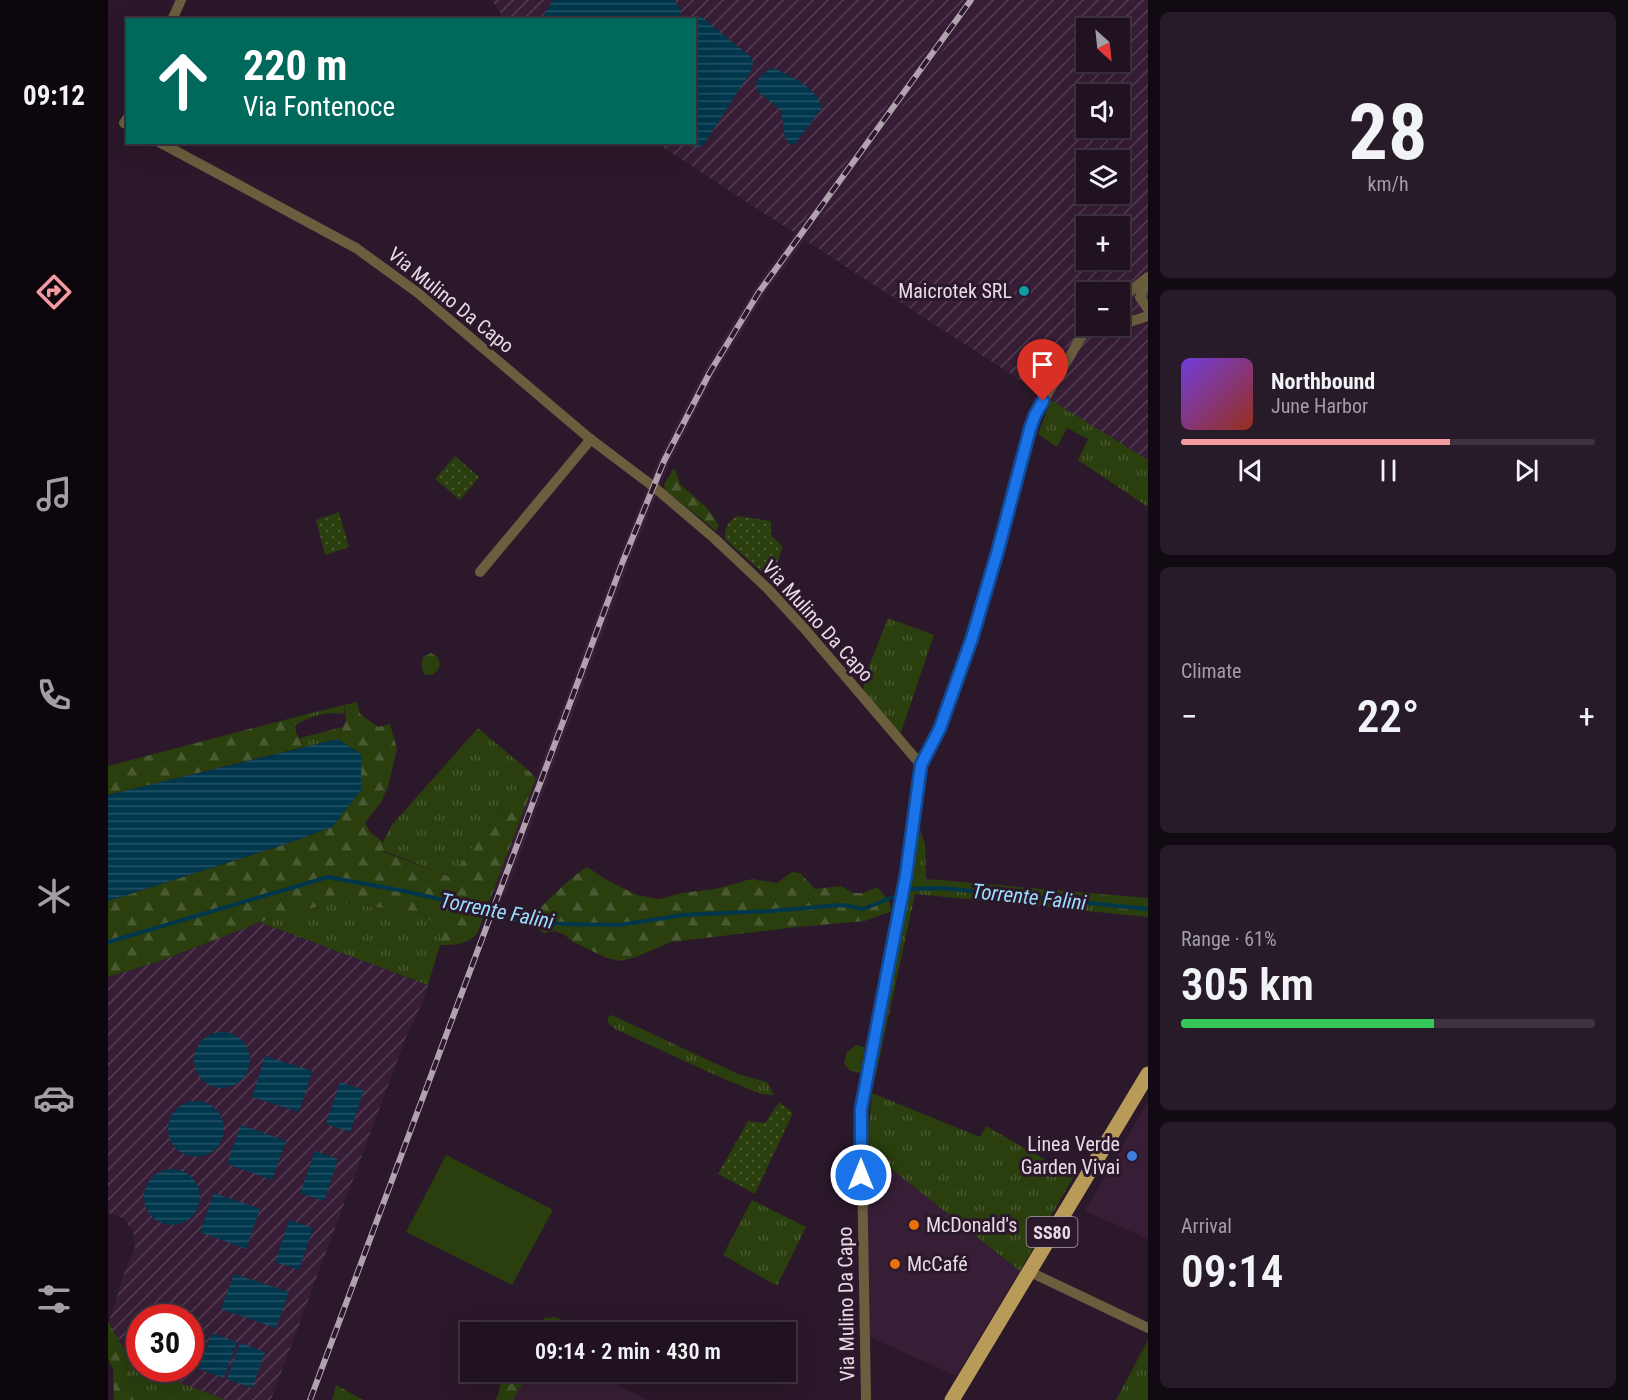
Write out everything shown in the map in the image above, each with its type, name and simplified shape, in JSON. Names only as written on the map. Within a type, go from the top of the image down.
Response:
[{"type":"main road","name":"SS80","points":[[952,1400],[1148,1074]]},
{"type":"street","points":[[173,18],[181,0]]},
{"type":"street","name":"Via Mulino Da Capo","points":[[163,144],[356,248],[418,293],[591,439],[654,487],[714,538],[768,589],[804,628],[921,765],[906,875],[861,1109],[866,1400]]},
{"type":"street","points":[[1130,292],[1148,279]]},
{"type":"street","points":[[1148,279],[1140,297],[1148,309]]},
{"type":"street","points":[[1130,322],[1148,316]]},
{"type":"street","points":[[921,765],[940,728],[972,638],[1035,415],[1082,336]]},
{"type":"street","points":[[480,572],[591,439]]},
{"type":"street","points":[[1028,1271],[1148,1328]]},
{"type":"shaded area","points":[[492,0],[964,0],[795,233],[658,144],[696,144],[696,18],[503,18]]},
{"type":"shaded area","points":[[964,0],[979,0],[764,296],[715,375],[670,463],[629,563],[505,896],[493,892],[618,559],[659,458],[705,369],[754,289]]},
{"type":"shaded area","points":[[979,0],[1148,0],[1148,460],[1066,410],[805,240]]},
{"type":"shaded area","points":[[259,922],[428,985],[406,1037],[271,1400],[227,1400],[177,1382],[204,1382],[204,1304],[126,1304],[126,1350],[109,1322],[126,1268],[135,1248],[133,1231],[123,1218],[108,1213],[108,977],[160,961]]},
{"type":"shaded area","name":"Linea Verde Garden Vivai","points":[[1148,1101],[1148,1239],[1085,1211]]},
{"type":"shaded area","name":"McDonald's","points":[[866,1149],[1020,1271],[956,1376],[870,1337]]},
{"type":"shaded area","points":[[524,1382],[612,1382],[647,1400],[513,1400]]},
{"type":"green space","points":[[1051,400],[1148,460],[1148,507],[1078,460],[1088,439],[1067,428],[1057,447],[1038,434]]},
{"type":"green space","points":[[455,456],[479,477],[460,500],[435,479]]},
{"type":"green space","points":[[674,468],[681,485],[706,507],[719,525],[716,531],[665,490],[664,484]]},
{"type":"green space","points":[[339,512],[349,547],[325,555],[316,520]]},
{"type":"green space","points":[[738,516],[771,521],[771,535],[783,547],[770,582],[725,539],[727,525]]},
{"type":"green space","points":[[888,618],[934,635],[900,735],[863,690],[866,674]]},
{"type":"green space","points":[[431,653],[437,656],[440,664],[435,673],[425,675],[422,667],[423,657]]},
{"type":"green space","points":[[357,702],[360,714],[378,727],[390,724],[397,749],[388,787],[381,802],[365,823],[371,833],[383,842],[384,852],[450,877],[508,802],[528,770],[536,778],[477,934],[464,942],[440,945],[440,930],[426,916],[335,902],[259,922],[160,961],[108,977],[108,901],[332,827],[361,790],[361,754],[338,739],[346,720],[344,705]]},
{"type":"green space","points":[[344,705],[344,714],[318,715],[295,726],[288,719]]},
{"type":"green space","points":[[288,719],[295,726],[304,747],[108,795],[108,766]]},
{"type":"green space","points":[[342,727],[338,739],[304,747],[300,738]]},
{"type":"green space","points":[[478,728],[528,770],[508,802],[450,877],[384,851],[383,842],[391,826]]},
{"type":"green space","points":[[920,831],[925,843],[926,879],[1148,898],[1148,917],[915,894],[872,1093],[915,848]]},
{"type":"green space","points":[[587,867],[637,895],[659,899],[682,893],[715,889],[752,879],[777,883],[792,872],[800,873],[815,889],[841,886],[853,893],[863,893],[877,887],[889,901],[892,911],[865,921],[671,942],[621,961],[607,958],[555,931],[544,933],[535,928],[523,926],[561,887]]},
{"type":"green space","points":[[335,902],[426,916],[440,930],[440,945],[428,985],[259,922]]},
{"type":"green space","points":[[612,1015],[738,1074],[767,1082],[774,1095],[761,1094],[717,1076],[615,1029],[608,1023],[608,1017]]},
{"type":"green space","points":[[856,1045],[865,1047],[860,1073],[849,1070],[844,1063],[847,1052]]},
{"type":"green space","points":[[872,1093],[980,1137],[986,1126],[1074,1176],[1020,1271],[866,1149]]},
{"type":"green space","points":[[779,1102],[793,1113],[755,1194],[718,1174],[748,1121],[765,1123]]},
{"type":"green space","points":[[446,1155],[553,1210],[512,1285],[406,1232]]},
{"type":"green space","points":[[752,1200],[806,1227],[777,1286],[723,1255]]},
{"type":"green space","points":[[555,1317],[567,1322],[539,1322],[545,1318]]},
{"type":"green space","points":[[108,1321],[123,1347],[126,1359],[126,1382],[132,1382],[136,1400],[114,1400],[113,1369],[108,1360]]},
{"type":"green space","points":[[1148,1340],[1148,1400],[1116,1400]]},
{"type":"green space","points":[[132,1382],[178,1382],[227,1400],[136,1400]]},
{"type":"green space","points":[[500,1382],[524,1382],[513,1400],[496,1400]]},
{"type":"green space","points":[[336,1385],[363,1400],[332,1400]]},
{"type":"water","points":[[553,0],[674,0],[681,10],[680,18],[542,18]]},
{"type":"water","points":[[700,16],[750,56],[753,63],[751,71],[710,135],[704,144],[697,148],[684,144],[696,144],[695,18]]},
{"type":"water","points":[[774,68],[810,89],[822,108],[795,144],[789,144],[785,138],[781,110],[758,92],[756,84],[759,78]]},
{"type":"water","points":[[338,739],[361,754],[361,790],[332,827],[108,901],[108,795]]},
{"type":"water","points":[[217,1032],[227,1032],[242,1040],[248,1049],[250,1060],[248,1071],[242,1080],[227,1088],[217,1088],[206,1083],[199,1076],[194,1065],[194,1055],[199,1044],[206,1037]]},
{"type":"water","points":[[265,1056],[312,1071],[299,1112],[252,1097]]},
{"type":"water","points":[[340,1082],[364,1090],[350,1132],[326,1124]]},
{"type":"water","points":[[191,1101],[201,1101],[216,1109],[222,1118],[224,1129],[222,1140],[216,1149],[201,1157],[191,1157],[180,1152],[173,1145],[168,1134],[168,1124],[173,1113],[180,1106]]},
{"type":"water","points":[[241,1125],[286,1141],[272,1180],[227,1164]]},
{"type":"water","points":[[315,1151],[338,1159],[324,1201],[300,1193]]},
{"type":"water","points":[[167,1169],[177,1169],[192,1177],[198,1186],[200,1197],[198,1208],[192,1217],[177,1225],[167,1225],[156,1220],[149,1213],[144,1202],[144,1192],[149,1181],[156,1174]]},
{"type":"water","points":[[214,1193],[260,1209],[246,1249],[200,1232]]},
{"type":"water","points":[[289,1220],[313,1228],[299,1270],[275,1262]]},
{"type":"water","points":[[234,1274],[289,1292],[276,1328],[221,1309]]},
{"type":"water","points":[[212,1333],[237,1342],[224,1378],[204,1371],[204,1355]]},
{"type":"water","points":[[240,1343],[265,1352],[252,1388],[227,1379]]},
{"type":"waterway","name":"Torrente Falini","points":[[108,942],[328,877],[474,907],[516,920],[563,924],[620,925],[683,915],[842,905],[863,909],[893,897]]},
{"type":"waterway","name":"Torrente Falini","points":[[910,889],[942,888],[1148,909]]},
{"type":"railway","points":[[310,1400],[623,561],[664,461],[710,372],[759,292],[971,0]]},
{"type":"place","name":"Maicrotek SRL","points":[[1024,291]]},
{"type":"place","name":"Linea Verde Garden Vivai","points":[[1132,1156]]},
{"type":"place","name":"McDonald's","points":[[914,1225]]},
{"type":"place","name":"McCafé","points":[[895,1264]]},
{"type":"route","points":[[861,1175],[861,1109],[906,875],[921,765],[940,728],[965,656],[992,572],[1030,429],[1043,401]]}]
